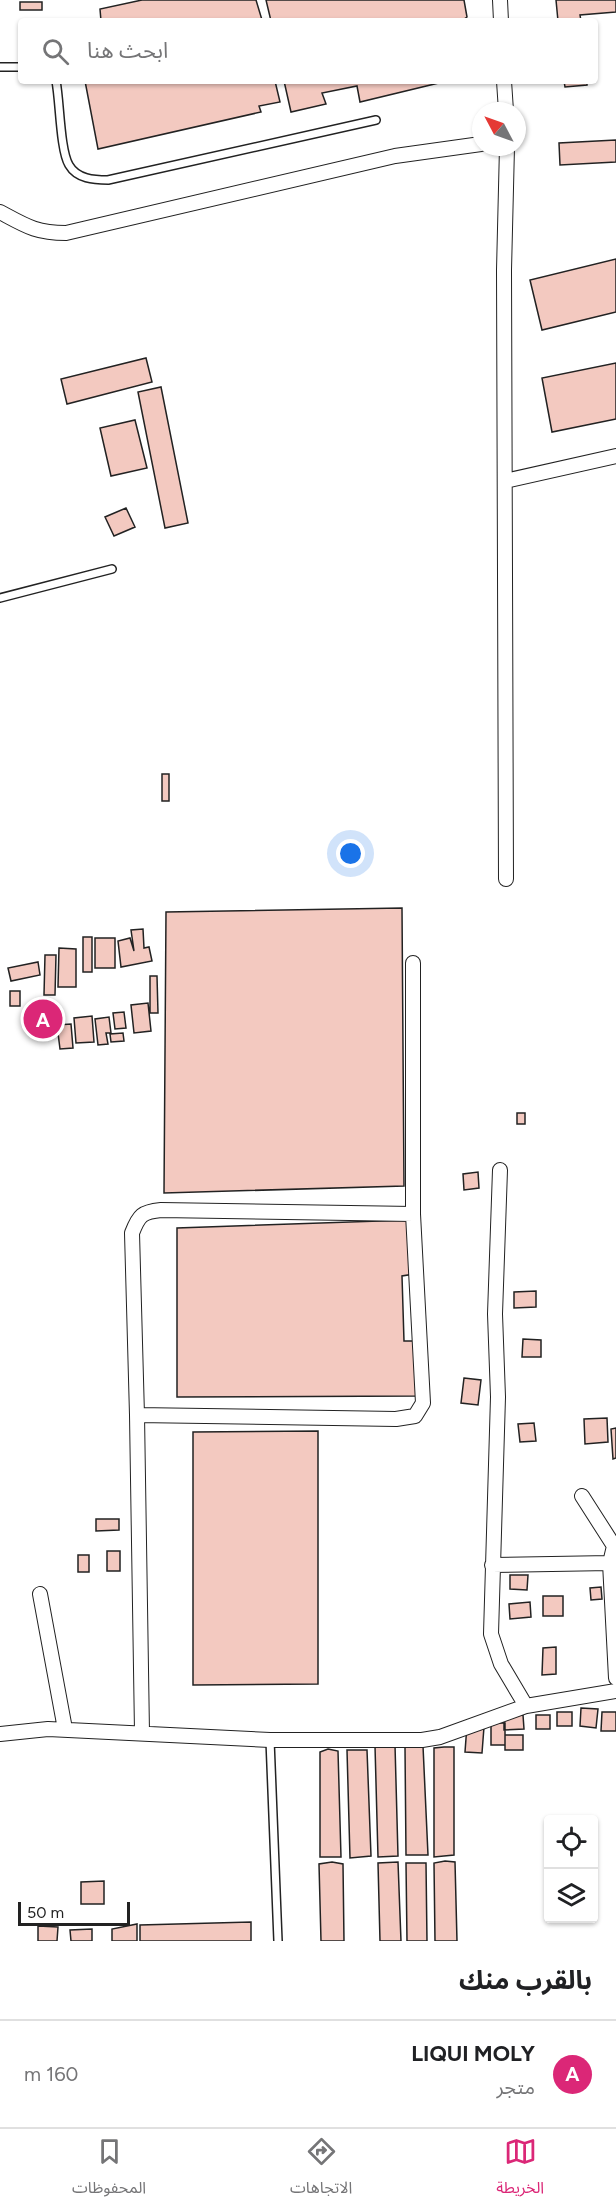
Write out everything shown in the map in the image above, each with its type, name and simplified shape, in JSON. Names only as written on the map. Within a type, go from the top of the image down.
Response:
[{"type":"street","points":[[500,0],[501,18]]},
{"type":"street","points":[[504,84],[505,102]]},
{"type":"street","points":[[0,212],[28,228],[46,233],[66,233],[395,156],[472,145]]},
{"type":"street","points":[[506,879],[507,156]]},
{"type":"street","points":[[505,481],[616,456]]},
{"type":"street","points":[[137,1415],[396,1419],[415,1416],[423,1404],[413,1214],[413,963]]},
{"type":"street","points":[[500,1170],[495,1314],[498,1397],[491,1634],[501,1664],[526,1706]]},
{"type":"street","points":[[142,1732],[132,1233],[137,1219],[147,1212],[161,1210],[413,1214]]},
{"type":"street","points":[[582,1496],[615,1546],[610,1563],[616,1678]]},
{"type":"street","points":[[492,1565],[610,1563]]},
{"type":"street","points":[[40,1594],[65,1729]]},
{"type":"street","points":[[0,1734],[33,1729],[65,1729],[270,1740],[422,1740],[450,1734],[526,1706],[616,1692]]},
{"type":"lane","points":[[0,67],[18,67]]},
{"type":"lane","points":[[56,84],[69,166],[79,175],[91,180],[108,180],[376,120]]},
{"type":"lane","points":[[0,598],[112,569]]},
{"type":"lane","points":[[270,1740],[278,1941]]},
{"type":"building","points":[[142,0],[256,0],[261,18],[101,18],[100,9]]},
{"type":"building","points":[[266,0],[464,0],[467,17],[466,18],[270,18]]},
{"type":"building","points":[[556,0],[616,0],[616,12],[580,15],[580,18],[558,18]]},
{"type":"building","points":[[20,2],[42,2],[42,10],[20,10]]},
{"type":"building","points":[[86,84],[276,84],[280,102],[259,106],[261,112],[98,149]]},
{"type":"building","points":[[285,84],[435,84],[360,102],[357,86],[322,93],[326,104],[291,112]]},
{"type":"building","points":[[564,84],[587,84],[587,85],[565,87]]},
{"type":"building","points":[[616,140],[616,162],[560,165],[559,143]]},
{"type":"building","points":[[616,259],[616,312],[542,330],[530,280]]},
{"type":"building","points":[[146,358],[152,382],[67,404],[61,379]]},
{"type":"building","points":[[616,363],[616,419],[552,432],[542,378]]},
{"type":"building","points":[[161,387],[188,523],[165,528],[138,392]]},
{"type":"building","points":[[135,420],[147,468],[111,476],[100,428]]},
{"type":"building","points":[[126,508],[135,527],[114,536],[105,517]]},
{"type":"building","points":[[162,774],[169,774],[169,801],[162,801]]},
{"type":"building","points":[[402,908],[404,1186],[164,1193],[166,912]]},
{"type":"building","points":[[143,929],[144,948],[149,947],[152,961],[121,967],[118,941],[130,938],[134,951],[131,930]]},
{"type":"building","points":[[83,937],[92,937],[92,972],[83,972]]},
{"type":"building","points":[[95,938],[115,938],[115,968],[95,968]]},
{"type":"building","points":[[59,948],[76,949],[76,987],[58,987]]},
{"type":"building","points":[[45,955],[56,955],[55,995],[44,995]]},
{"type":"building","points":[[38,962],[40,975],[11,981],[8,968]]},
{"type":"building","points":[[150,976],[157,976],[158,1013],[150,1013]]},
{"type":"building","points":[[10,991],[20,991],[20,1006],[10,1006]]},
{"type":"building","points":[[148,1003],[151,1031],[134,1033],[131,1005]]},
{"type":"building","points":[[124,1012],[126,1028],[115,1029],[113,1013]]},
{"type":"building","points":[[92,1016],[94,1042],[76,1043],[74,1018]]},
{"type":"building","points":[[109,1017],[111,1033],[106,1033],[108,1044],[98,1045],[95,1019]]},
{"type":"building","points":[[71,1024],[73,1048],[60,1049],[57,1025]]},
{"type":"building","points":[[123,1033],[124,1041],[111,1042],[110,1034]]},
{"type":"building","points":[[517,1113],[525,1113],[525,1124],[517,1124]]},
{"type":"building","points":[[478,1172],[479,1188],[464,1190],[463,1174]]},
{"type":"building","points":[[409,1220],[414,1274],[402,1276],[404,1341],[415,1341],[416,1396],[177,1397],[177,1228]]},
{"type":"building","points":[[536,1291],[536,1307],[514,1308],[514,1292]]},
{"type":"building","points":[[523,1339],[541,1340],[541,1357],[522,1357]]},
{"type":"building","points":[[464,1378],[481,1380],[478,1405],[461,1403]]},
{"type":"building","points":[[607,1418],[608,1442],[585,1444],[584,1419]]},
{"type":"building","points":[[534,1423],[536,1441],[520,1442],[518,1424]]},
{"type":"building","points":[[616,1428],[616,1458],[613,1459],[611,1429]]},
{"type":"building","points":[[318,1431],[318,1684],[193,1685],[193,1432]]},
{"type":"building","points":[[96,1519],[119,1519],[119,1530],[96,1531]]},
{"type":"building","points":[[107,1551],[120,1551],[120,1571],[107,1571]]},
{"type":"building","points":[[78,1555],[89,1555],[89,1572],[78,1572]]},
{"type":"building","points":[[510,1575],[528,1575],[527,1590],[510,1589]]},
{"type":"building","points":[[601,1587],[602,1599],[591,1600],[590,1588]]},
{"type":"building","points":[[543,1596],[563,1596],[563,1616],[543,1616]]},
{"type":"building","points":[[530,1602],[531,1617],[510,1619],[509,1604]]},
{"type":"building","points":[[556,1647],[556,1674],[542,1675],[543,1648]]},
{"type":"building","points":[[581,1708],[598,1709],[596,1728],[580,1726]]},
{"type":"building","points":[[557,1712],[572,1712],[572,1726],[557,1726]]},
{"type":"building","points":[[602,1712],[616,1712],[616,1731],[601,1731]]},
{"type":"building","points":[[523,1715],[524,1729],[504,1730],[504,1716]]},
{"type":"building","points":[[536,1715],[550,1715],[550,1729],[536,1729]]},
{"type":"building","points":[[491,1723],[505,1723],[505,1745],[491,1745]]},
{"type":"building","points":[[467,1725],[484,1727],[482,1753],[465,1752]]},
{"type":"building","points":[[505,1735],[523,1735],[523,1750],[505,1750]]},
{"type":"building","points":[[395,1745],[398,1856],[378,1857],[375,1746]]},
{"type":"building","points":[[423,1746],[428,1855],[406,1855],[405,1747]]},
{"type":"building","points":[[454,1747],[454,1855],[434,1857],[434,1748]]},
{"type":"building","points":[[328,1749],[338,1751],[341,1857],[320,1857],[320,1752]]},
{"type":"building","points":[[347,1750],[367,1750],[371,1856],[350,1858]]},
{"type":"building","points":[[332,1862],[343,1864],[344,1941],[321,1941],[319,1864]]},
{"type":"building","points":[[398,1862],[401,1941],[380,1941],[378,1863]]},
{"type":"building","points":[[455,1862],[457,1941],[435,1941],[434,1863]]},
{"type":"building","points":[[406,1863],[426,1863],[427,1941],[407,1941]]},
{"type":"building","points":[[104,1881],[104,1904],[81,1904],[81,1882]]},
{"type":"building","points":[[251,1922],[251,1941],[140,1941],[140,1925]]},
{"type":"building","points":[[137,1924],[137,1941],[112,1941],[112,1929]]},
{"type":"building","points":[[38,1926],[58,1927],[57,1941],[38,1941]]},
{"type":"building","points":[[92,1929],[92,1941],[71,1941],[70,1930]]},
{"type":"place","name":"LIQUI MOLY","points":[[43,1019]]}]
